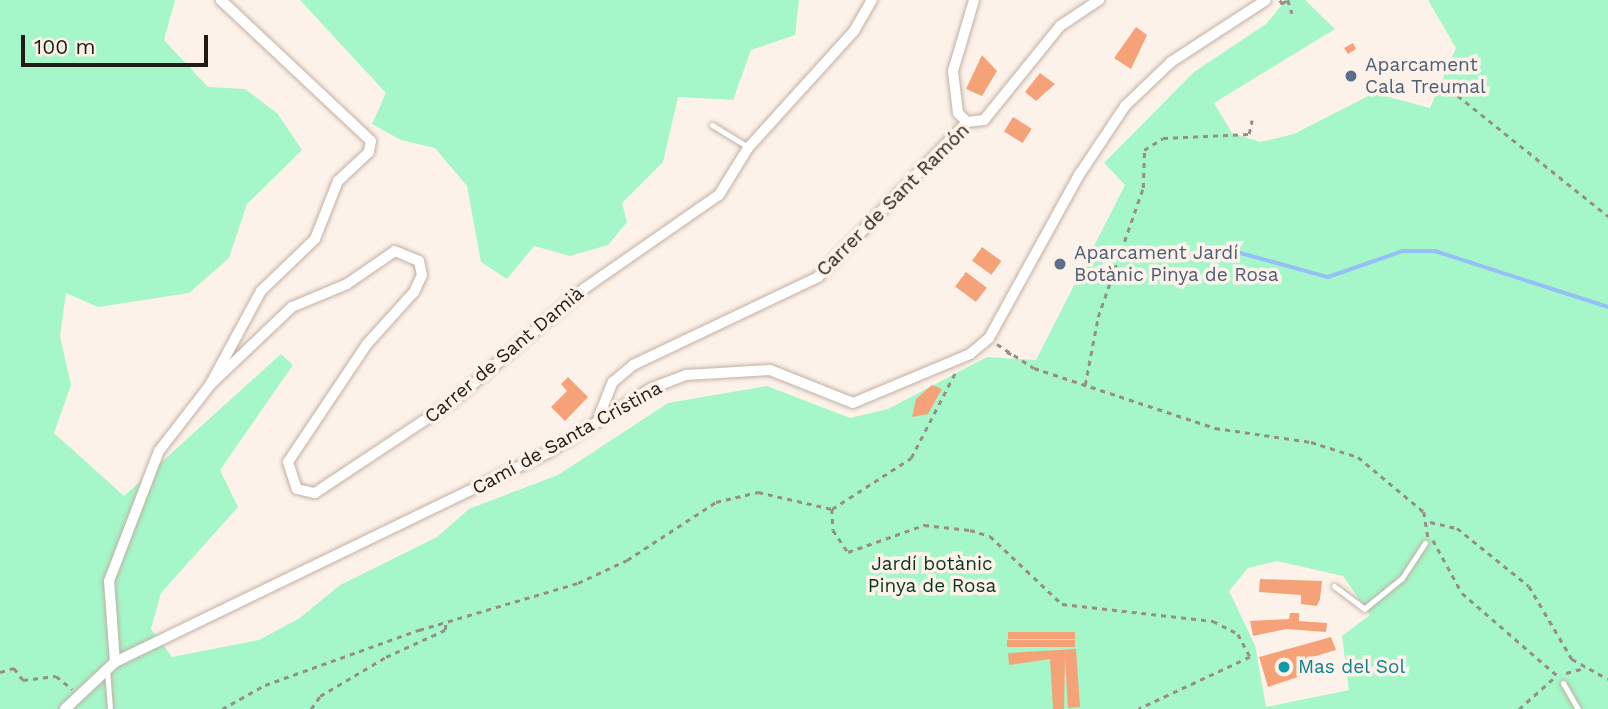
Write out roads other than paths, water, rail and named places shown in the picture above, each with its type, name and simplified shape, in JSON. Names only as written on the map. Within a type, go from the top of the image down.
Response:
[{"type":"street","points":[[111,666],[109,581],[159,451],[210,385],[241,320],[261,291],[316,239],[338,181],[369,152],[371,141],[221,0]]},
{"type":"street","points":[[748,148],[839,50],[872,0]]},
{"type":"street","points":[[967,122],[958,113],[953,71],[974,0]]},
{"type":"street","name":"Carrer de Sant Ramón","points":[[599,416],[607,391],[633,365],[818,277],[967,122],[984,120],[1060,26],[1099,0]]},
{"type":"street","name":"Camí de Santa Cristina","points":[[65,709],[111,666],[507,474],[599,416],[686,375],[729,370],[770,370],[853,404],[962,357],[989,338],[1079,175],[1125,106],[1171,62],[1266,0]]},
{"type":"street","name":"Carrer de Sant Damià","points":[[210,385],[292,307],[347,284],[395,251],[419,261],[422,275],[414,292],[367,344],[288,462],[297,489],[315,493],[452,402],[585,288],[719,195],[748,148]]},
{"type":"lane","points":[[712,125],[748,148]]},
{"type":"lane","points":[[1334,586],[1364,609],[1402,578],[1425,543]]},
{"type":"lane","points":[[110,709],[111,666]]},
{"type":"lane","points":[[1563,683],[1578,709]]},
{"type":"waterway","points":[[1237,252],[1328,277],[1403,251],[1435,251],[1608,307]]},
{"type":"place","name":"Aparcament Cala Treumal","points":[[1351,76]]},
{"type":"place","name":"Aparcament Jardí Botànic Pinya de Rosa","points":[[1060,264]]},
{"type":"place","name":"Mas del Sol","points":[[1284,667]]},
{"type":"park label","name":"Jardí botànic Pinya de Rosa","points":[[932,575]]}]
